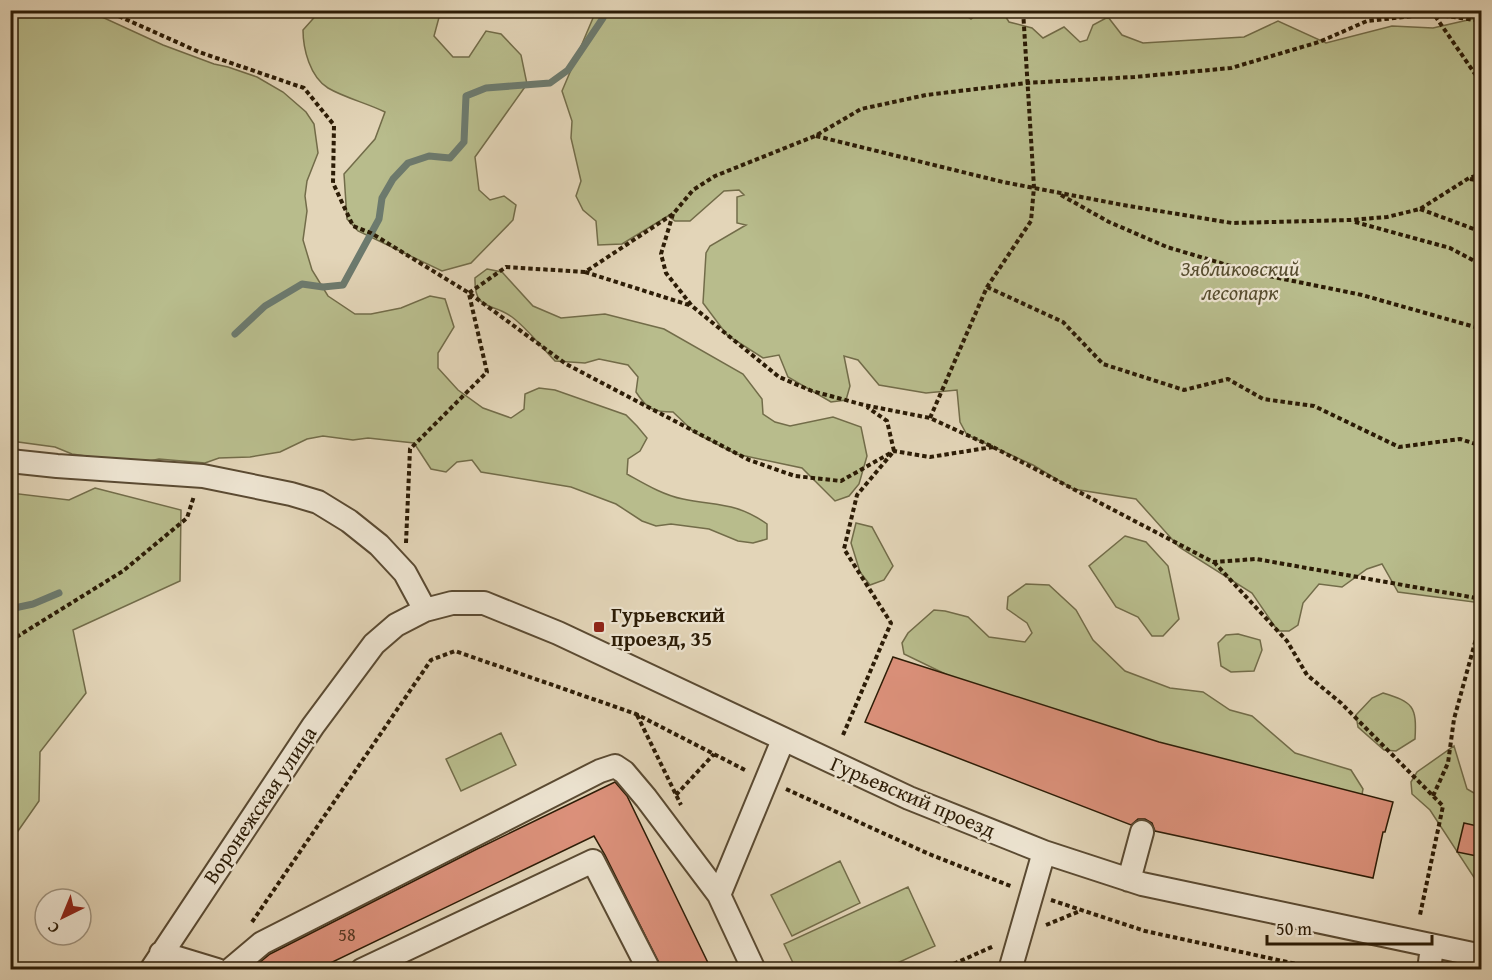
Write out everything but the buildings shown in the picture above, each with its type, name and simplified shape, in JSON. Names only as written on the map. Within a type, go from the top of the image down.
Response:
[{"type":"street","points":[[10,460],[57,466],[203,476],[291,494],[318,502],[379,545],[405,573],[425,610]]},
{"type":"street","name":"Гурьевский проезд","points":[[374,644],[396,625],[425,610],[452,603],[484,603],[558,633],[909,798],[1044,852],[1129,880],[1431,958],[1482,956]]},
{"type":"street","name":"Воронежская улица","points":[[156,961],[313,726],[374,644]]},
{"type":"street","points":[[720,894],[783,740]]},
{"type":"street","points":[[230,969],[262,943],[615,765],[646,798],[720,894],[754,969]]},
{"type":"street","points":[[1129,880],[1142,832]]},
{"type":"street","points":[[1010,969],[1044,852]]},
{"type":"street","points":[[362,969],[593,861],[649,969]]},
{"type":"street","points":[[156,961],[217,969]]},
{"type":"path","points":[[105,10],[199,52],[304,88],[334,125],[333,183],[353,226],[371,233],[469,293],[566,364],[749,460],[795,476],[841,481],[894,451],[930,457],[993,447]]},
{"type":"path","points":[[930,418],[987,287],[1031,221],[1034,187],[1023,10]]},
{"type":"path","points":[[585,272],[672,214],[693,190],[715,176],[815,136],[861,109],[926,95],[1026,82],[1134,77],[1231,68],[1319,42],[1367,21],[1432,12],[1482,21]]},
{"type":"path","points":[[1432,12],[1482,84]]},
{"type":"path","points":[[815,136],[1058,193],[1232,223],[1387,217],[1420,209],[1469,178],[1482,174]]},
{"type":"path","points":[[1469,178],[1482,181]]},
{"type":"path","points":[[1058,193],[1109,222],[1167,247],[1254,273],[1362,295],[1482,329]]},
{"type":"path","points":[[1420,209],[1482,232]]},
{"type":"path","points":[[672,214],[662,254],[666,273],[692,306],[779,377],[812,391],[864,405],[930,418],[993,447],[1213,562],[1287,640],[1307,675],[1341,703],[1443,806],[1420,915]]},
{"type":"path","points":[[1351,220],[1450,248],[1482,265]]},
{"type":"path","points":[[469,293],[506,267],[585,272],[692,306]]},
{"type":"path","points":[[987,287],[1063,322],[1103,364],[1184,390],[1228,379],[1263,399],[1314,406],[1399,447],[1460,439],[1482,446]]},
{"type":"path","points":[[405,573],[410,449],[487,372],[469,293]]},
{"type":"path","points":[[864,405],[887,421],[894,451]]},
{"type":"path","points":[[843,735],[891,623],[844,549],[857,495],[894,451]]},
{"type":"path","points":[[10,641],[123,571],[188,518],[196,490]]},
{"type":"path","points":[[1213,562],[1256,559],[1482,599]]},
{"type":"path","points":[[1433,796],[1448,763],[1454,719],[1482,616]]},
{"type":"path","points":[[247,930],[431,660],[455,651],[636,714],[765,780],[929,854],[1032,894],[1145,931],[1324,969]]},
{"type":"path","points":[[636,714],[687,814]]},
{"type":"path","points":[[676,795],[714,754]]},
{"type":"green space","points":[[441,10],[434,36],[453,57],[469,57],[486,31],[501,34],[521,55],[527,84],[475,157],[479,190],[490,200],[504,196],[516,205],[513,220],[471,263],[442,271],[358,231],[347,219],[344,174],[375,139],[385,112],[335,92],[316,77],[304,46],[303,30],[320,11]]},
{"type":"green space","name":"Зябликовский лесопарк","points":[[796,10],[822,12],[829,10],[959,11],[971,19],[981,11],[1002,11],[1009,22],[1032,28],[1043,38],[1064,27],[1080,42],[1087,40],[1093,25],[1108,17],[1122,35],[1143,43],[1244,37],[1278,21],[1326,43],[1392,26],[1433,28],[1481,17],[1481,603],[1398,592],[1382,564],[1367,569],[1342,587],[1319,584],[1303,603],[1298,625],[1289,631],[1278,631],[1252,593],[1179,547],[1136,499],[1073,489],[1033,465],[967,435],[960,422],[957,390],[926,393],[879,385],[858,360],[844,356],[850,386],[846,400],[831,402],[788,377],[779,355],[763,358],[727,335],[703,303],[706,253],[710,246],[746,225],[737,223],[737,197],[744,195],[739,190],[724,191],[690,221],[675,221],[668,216],[622,244],[598,245],[596,221],[583,210],[576,196],[581,181],[571,138],[572,121],[562,91],[596,11]]},
{"type":"green space","points":[[11,11],[89,11],[163,45],[257,77],[283,92],[306,112],[314,124],[318,153],[307,181],[305,196],[307,211],[303,240],[312,270],[328,296],[355,314],[371,314],[401,308],[430,296],[445,299],[454,327],[438,353],[438,368],[458,390],[483,408],[511,418],[524,409],[525,394],[539,388],[555,390],[626,415],[647,438],[640,451],[628,459],[627,474],[668,495],[746,512],[767,524],[767,539],[753,543],[738,541],[709,529],[671,524],[656,526],[642,521],[616,504],[571,487],[481,472],[472,460],[457,462],[446,472],[431,469],[414,443],[323,436],[307,439],[280,452],[250,457],[219,458],[205,463],[159,459],[144,462],[113,460],[72,454],[55,447],[11,441]]},
{"type":"green space","points":[[487,269],[502,272],[533,306],[561,318],[605,314],[664,329],[743,374],[762,399],[763,414],[775,422],[790,426],[833,417],[861,427],[867,456],[859,484],[849,496],[835,501],[802,468],[736,454],[695,433],[673,412],[651,408],[636,392],[638,377],[628,365],[599,359],[585,363],[555,361],[512,317],[481,301],[475,289],[475,278]]},
{"type":"green space","points":[[95,488],[181,510],[180,581],[73,630],[86,693],[40,752],[39,801],[11,841],[11,493],[69,500]]},
{"type":"green space","points":[[856,523],[872,527],[893,566],[884,580],[870,585],[860,572],[851,543]]},
{"type":"green space","points":[[1125,536],[1146,542],[1168,566],[1179,619],[1163,636],[1152,636],[1138,617],[1116,607],[1089,566]]},
{"type":"green space","points":[[1026,584],[1049,585],[1076,610],[1093,640],[1125,671],[1170,688],[1203,692],[1230,710],[1252,716],[1295,753],[1351,770],[1363,789],[1361,800],[1333,818],[966,684],[904,654],[902,643],[908,633],[934,610],[968,617],[989,637],[1025,642],[1032,633],[1027,623],[1007,609],[1008,597]]},
{"type":"green space","points":[[1238,634],[1260,640],[1262,650],[1254,671],[1231,672],[1221,666],[1218,643],[1226,635]]},
{"type":"green space","points":[[1383,693],[1401,699],[1414,712],[1415,739],[1396,751],[1384,750],[1358,727],[1356,715],[1372,698]]},
{"type":"green space","points":[[501,733],[516,765],[461,791],[446,759]]},
{"type":"green space","points":[[1454,746],[1467,789],[1481,797],[1481,882],[1475,879],[1430,810],[1412,794],[1411,782],[1417,772]]},
{"type":"green space","points":[[840,861],[860,903],[792,936],[771,895]]},
{"type":"green space","points":[[908,887],[935,946],[884,969],[796,969],[784,944]]},
{"type":"waterway","points":[[235,334],[265,306],[302,284],[323,287],[343,285],[379,219],[382,198],[393,179],[408,163],[429,156],[450,158],[464,142],[466,96],[486,88],[550,83],[568,70],[603,18]]},
{"type":"waterway","points":[[10,609],[33,604],[59,593]]},
{"type":"place","name":"Гурьевский проезд, 35","points":[[599,627]]}]
